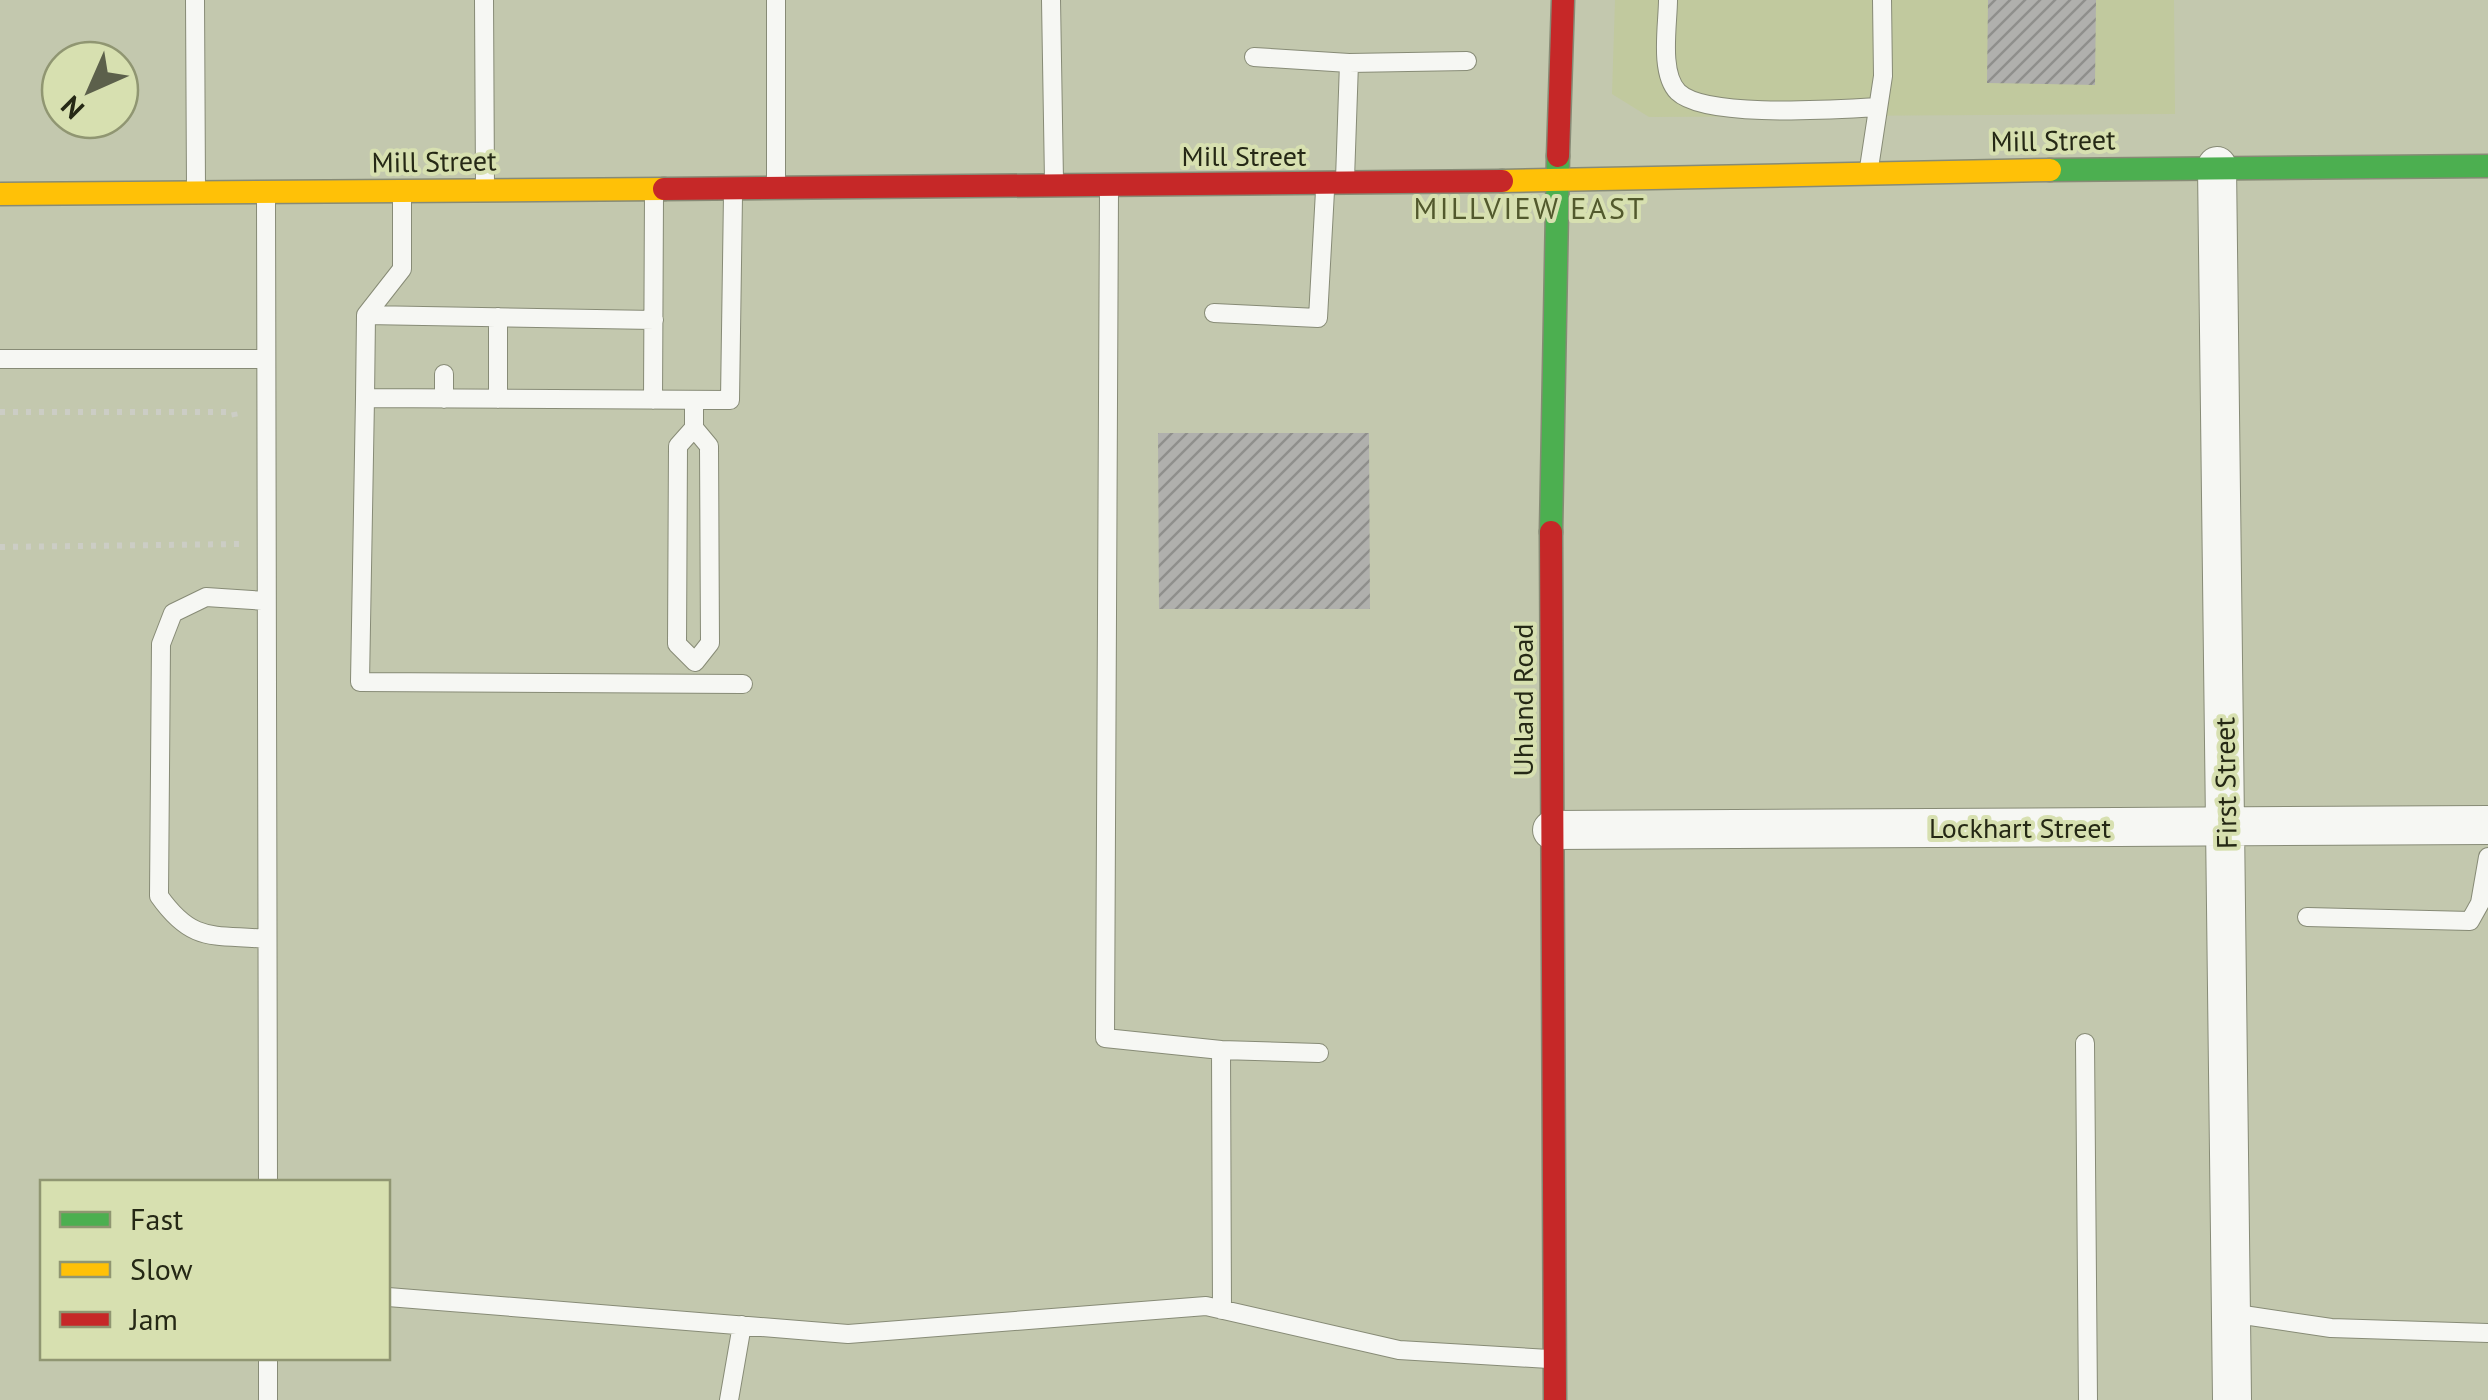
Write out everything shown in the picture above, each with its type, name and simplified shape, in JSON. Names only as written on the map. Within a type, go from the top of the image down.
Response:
[{"type":"street","name":"Uhland Road","points":[[1555,1400],[1552,830],[1556,178],[1563,0]]},
{"type":"street","name":"Mill Street","points":[[0,194],[1335,185],[2218,166],[2488,166]]},
{"type":"street","name":"First Street","points":[[2218,166],[2232,1400]]},
{"type":"street","name":"Lockhart Street","points":[[1552,830],[2488,825]]},
{"type":"lane","points":[[195,0],[196,193]]},
{"type":"lane","points":[[484,0],[485,191]]},
{"type":"lane","points":[[776,0],[776,189]]},
{"type":"lane","points":[[1051,0],[1054,187]]},
{"type":"lane","points":[[1668,0],[1668,71],[1677,91],[1703,105],[1796,111],[1878,107]]},
{"type":"lane","points":[[1868,175],[1885,24],[1882,0]]},
{"type":"lane","points":[[1254,57],[1349,64],[1467,61]]},
{"type":"lane","points":[[1214,314],[1318,318],[1349,64]]},
{"type":"lane","points":[[1109,186],[1105,1038],[1221,1050],[1320,1054]]},
{"type":"lane","points":[[365,398],[730,400],[733,189]]},
{"type":"lane","points":[[653,400],[654,190]]},
{"type":"lane","points":[[266,192],[268,1180]]},
{"type":"lane","points":[[402,192],[402,269],[366,315],[360,682],[743,684]]},
{"type":"lane","points":[[366,315],[444,323],[498,317],[654,320]]},
{"type":"lane","points":[[498,317],[498,399]]},
{"type":"lane","points":[[0,359],[266,359]]},
{"type":"lane","points":[[444,374],[444,399]]},
{"type":"lane","points":[[694,400],[694,428],[709,446],[710,604],[710,643],[695,662],[694,684]]},
{"type":"lane","points":[[694,428],[678,446],[677,644],[695,662]]},
{"type":"lane","points":[[266,602],[206,597],[174,613],[161,644],[159,896],[179,924],[202,933],[267,939]]},
{"type":"lane","points":[[2307,916],[2470,921],[2480,902],[2488,857]]},
{"type":"lane","points":[[2085,1043],[2088,1400]]},
{"type":"lane","points":[[1221,1050],[1222,1310]]},
{"type":"lane","points":[[390,1296],[848,1334],[1206,1306],[1398,1350],[1554,1360]]},
{"type":"lane","points":[[2230,1313],[2332,1328],[2488,1333]]},
{"type":"lane","points":[[729,1400],[742,1325]]},
{"type":"lane","points":[[268,1360],[268,1400]]},
{"type":"path","points":[[0,412],[234,412],[235,432]]},
{"type":"path","points":[[0,547],[239,546],[238,527]]},
{"type":"shaded area","points":[[1615,0],[2174,0],[2175,114],[1649,117],[1612,94]]},
{"type":"building","points":[[1988,0],[2096,0],[2095,85],[1987,83]]},
{"type":"building","points":[[1158,433],[1369,433],[1370,609],[1159,609]]},
{"type":"traffic: fast","points":[[1551,532],[1558,156]]},
{"type":"traffic: fast","points":[[2050,170],[2488,166]]},
{"type":"traffic: slow","points":[[1502,181],[2050,170]]},
{"type":"traffic: slow","points":[[0,194],[664,189]]},
{"type":"traffic: jam","points":[[1558,156],[1563,0]]},
{"type":"traffic: jam","points":[[664,189],[1502,181]]},
{"type":"traffic: jam","points":[[1551,532],[1555,1400]]},
{"type":"district","name":"MILLVIEW EAST","points":[[1530,207]]}]
